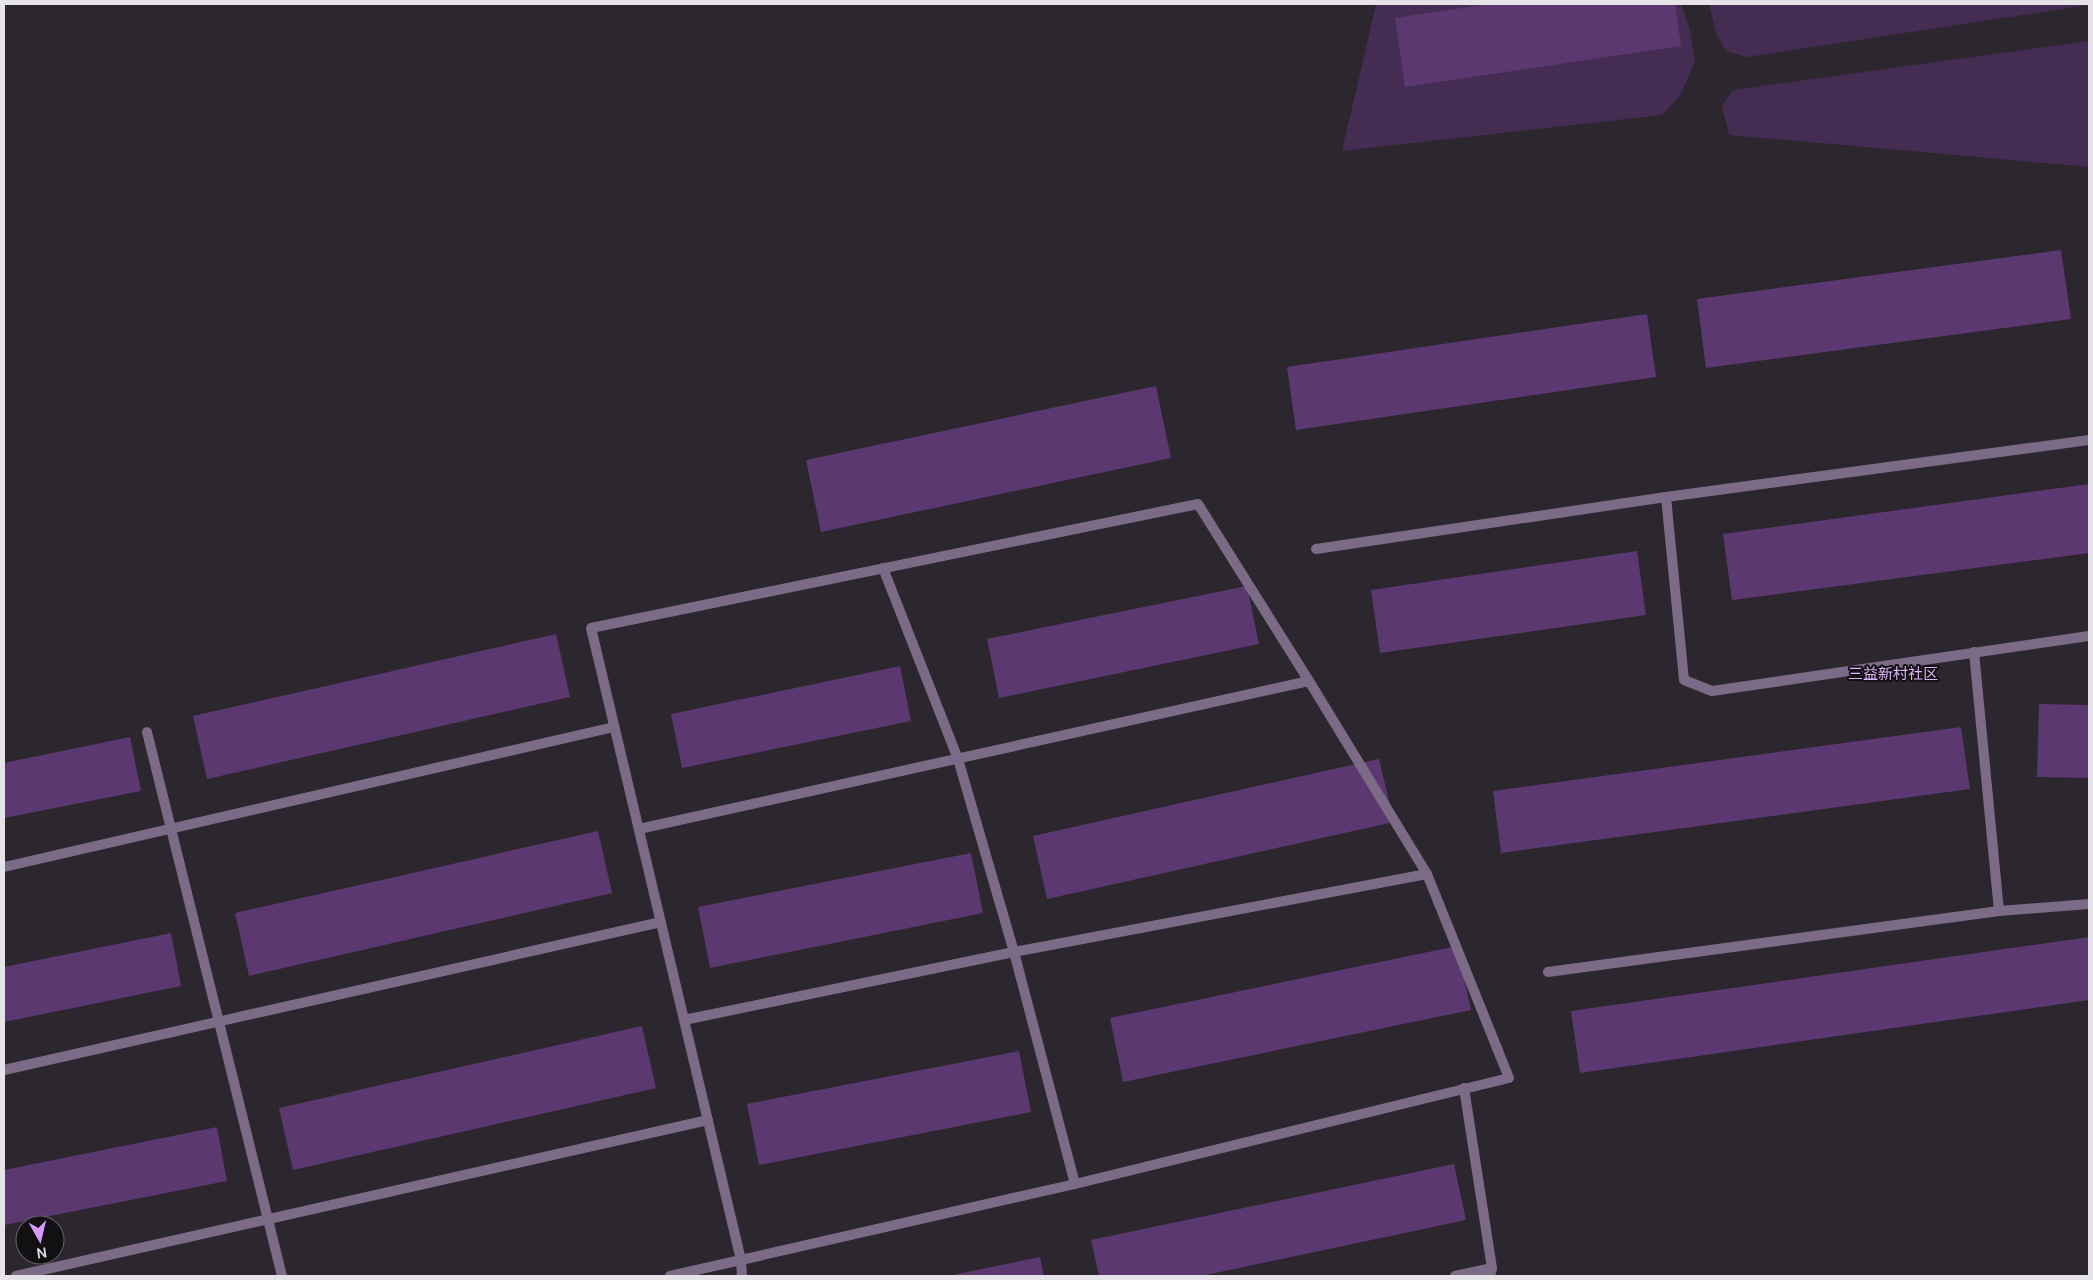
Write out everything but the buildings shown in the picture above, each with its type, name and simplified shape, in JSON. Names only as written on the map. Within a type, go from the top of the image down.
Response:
[{"type":"street","points":[[1316,549],[1666,497],[2089,440]]},
{"type":"street","points":[[1666,497],[1684,680],[1712,691],[2089,636]]},
{"type":"street","points":[[670,1276],[741,1260],[1074,1184],[1509,1078],[1427,874],[1198,504],[591,628],[741,1260],[742,1276]]},
{"type":"street","points":[[883,568],[958,759],[1014,952],[1074,1184]]},
{"type":"street","points":[[1974,652],[1999,911]]},
{"type":"street","points":[[639,829],[1309,681]]},
{"type":"street","points":[[4,867],[614,727]]},
{"type":"street","points":[[147,732],[282,1276]]},
{"type":"street","points":[[684,1020],[1014,952],[1427,874]]},
{"type":"street","points":[[1548,972],[1999,911],[2089,904]]},
{"type":"street","points":[[4,1070],[661,922]]},
{"type":"street","points":[[1454,1276],[1491,1272],[1464,1088]]},
{"type":"street","points":[[16,1276],[708,1120]]},
{"type":"shaded area","points":[[1376,4],[1681,4],[1690,30],[1695,62],[1680,96],[1662,115],[1342,151]]},
{"type":"shaded area","points":[[1709,4],[2089,5],[1747,57],[1726,51],[1716,33]]},
{"type":"shaded area","points":[[2089,41],[2089,167],[1729,135],[1722,106],[1733,90]]},
{"type":"district","name":"三益新村社区","points":[[1893,674]]}]
